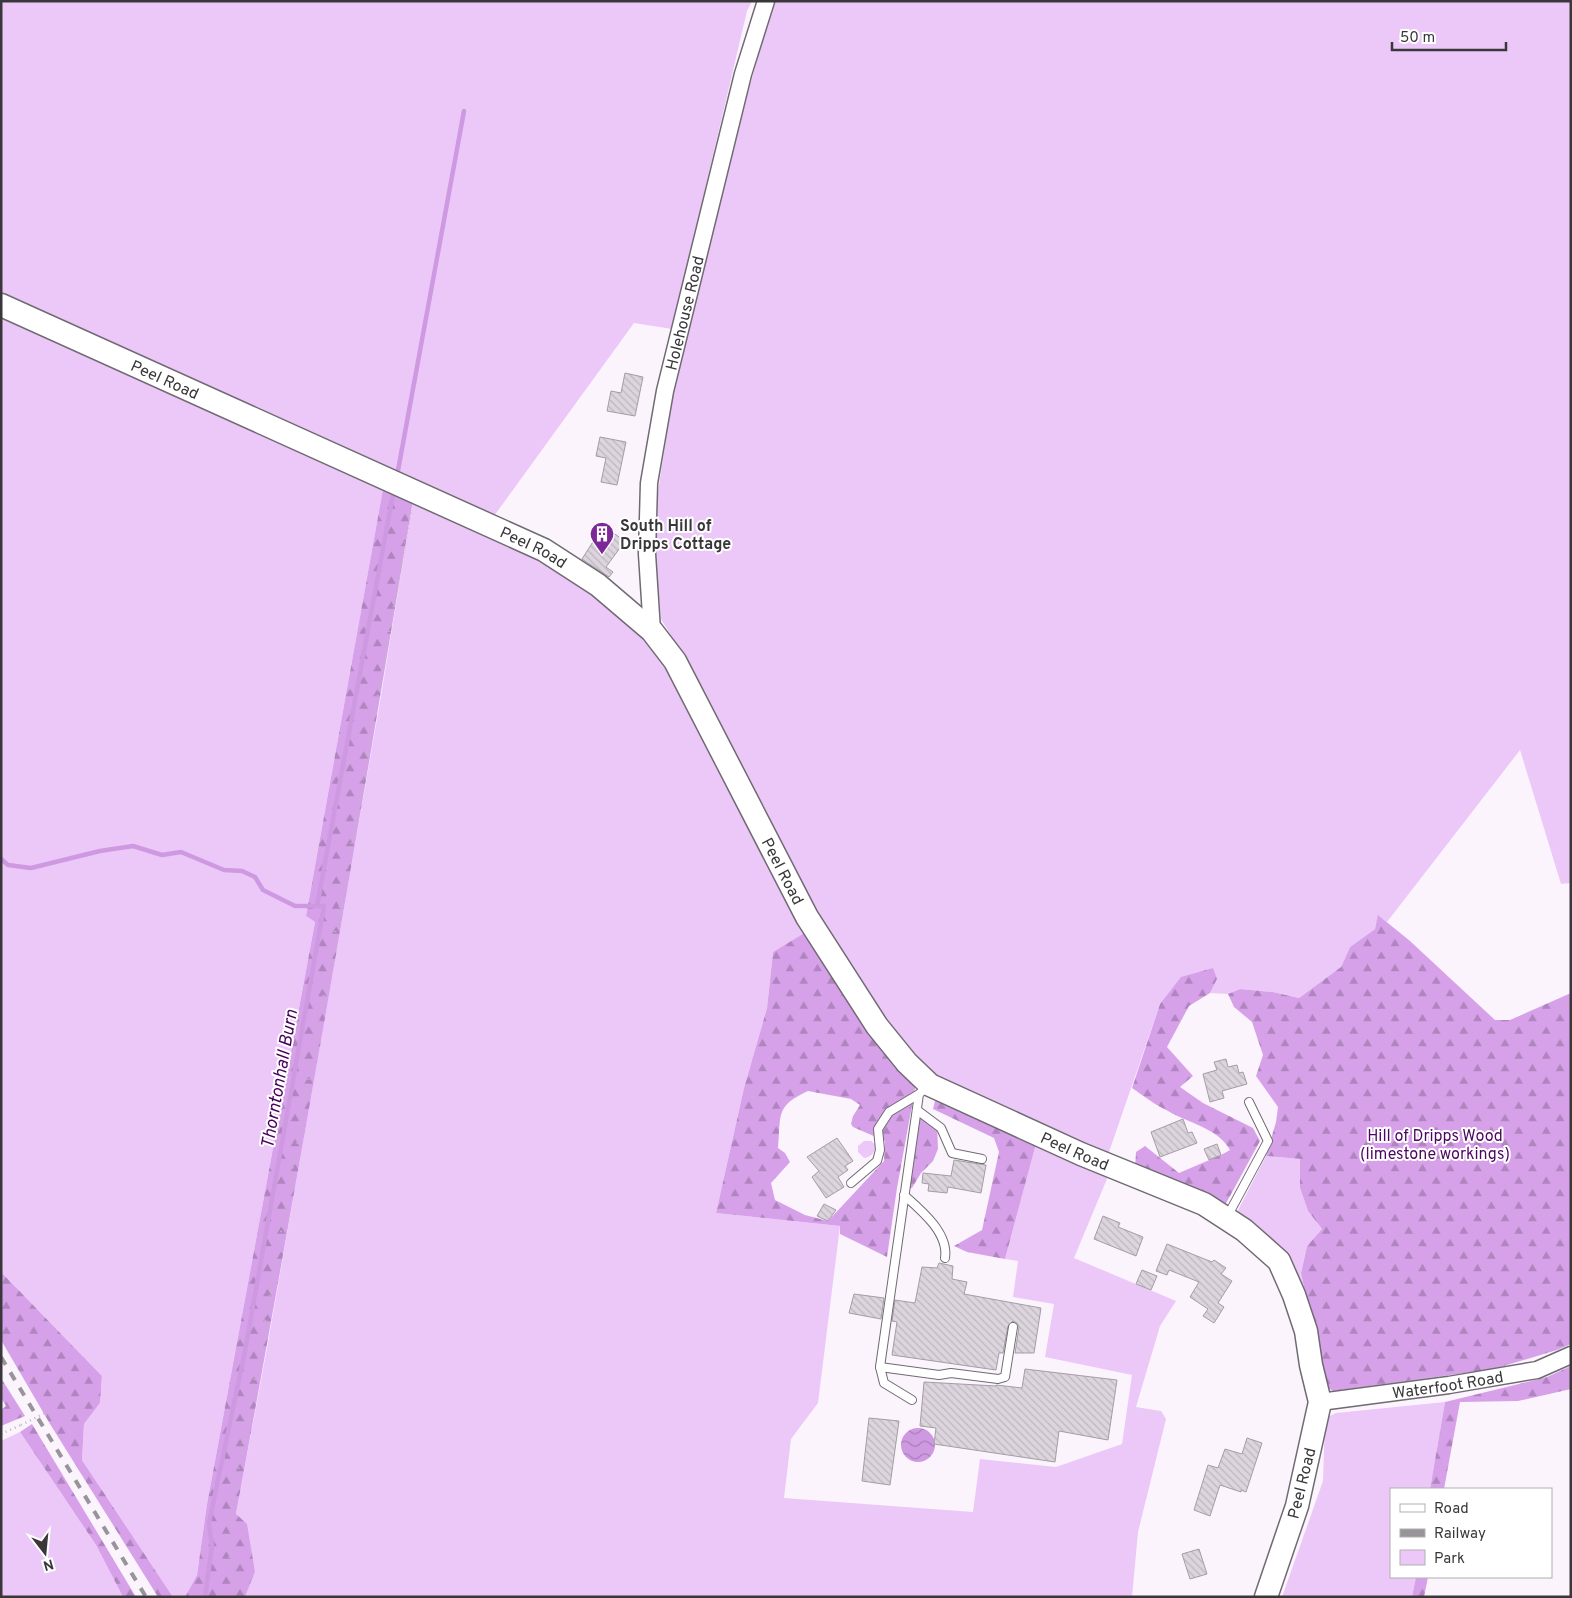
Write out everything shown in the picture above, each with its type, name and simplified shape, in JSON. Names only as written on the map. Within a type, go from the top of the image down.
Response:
[{"type":"street","name":"Holehouse Road","points":[[652,631],[647,554],[649,483],[654,454],[668,381],[742,74],[766,1]]},
{"type":"street","name":"Peel Road","points":[[1,305],[544,550],[598,585],[652,631],[675,661],[807,917],[877,1026],[907,1063],[924,1089],[1204,1204],[1244,1230],[1279,1261],[1294,1295],[1306,1330],[1311,1365],[1320,1402],[1297,1506],[1266,1597]]},
{"type":"street","name":"Waterfoot Road","points":[[1320,1402],[1448,1385],[1538,1370],[1571,1355]]},
{"type":"lane","points":[[912,1400],[884,1383],[880,1367],[917,1110],[924,1089]]},
{"type":"lane","points":[[851,1183],[877,1161],[880,1150],[878,1129],[889,1112],[924,1089]]},
{"type":"lane","points":[[1226,1219],[1268,1141],[1249,1102]]},
{"type":"lane","points":[[917,1110],[941,1128],[952,1152],[982,1158]]},
{"type":"lane","points":[[904,1195],[922,1211],[938,1230],[947,1248],[945,1258]]},
{"type":"lane","points":[[880,1367],[998,1379],[1005,1377],[1013,1327]]},
{"type":"path","points":[[237,1597],[229,1555],[232,1505],[354,821],[402,486]]},
{"type":"path","points":[[1,1434],[51,1410]]},
{"type":"green space","points":[[1,1],[752,1],[747,11],[672,329],[634,323],[494,516],[1,295]]},
{"type":"green space","points":[[775,1],[1571,1],[1571,883],[1561,884],[1520,750],[1387,922],[1379,916],[1375,929],[1350,947],[1341,967],[1299,998],[1273,992],[1240,989],[1228,994],[1210,993],[1217,979],[1160,1004],[1108,1155],[950,1087],[924,1065],[882,1019],[801,887],[706,694],[661,619],[652,531],[673,393],[722,186],[770,13]]},
{"type":"green space","points":[[1,316],[383,489],[306,916],[315,922],[207,1504],[197,1575],[185,1597],[173,1597],[82,1460],[84,1424],[100,1403],[102,1376],[1,1272]]},
{"type":"green space","points":[[383,489],[413,500],[327,1008],[236,1514],[247,1524],[255,1572],[245,1597],[185,1597],[197,1575],[207,1504],[315,922],[306,916]]},
{"type":"green space","points":[[413,500],[549,561],[603,600],[651,643],[680,689],[809,935],[773,952],[767,1008],[744,1088],[716,1213],[840,1226],[818,1403],[791,1439],[784,1498],[973,1512],[980,1459],[1056,1467],[1122,1444],[1132,1375],[1045,1357],[1054,1304],[1013,1297],[1018,1261],[1005,1259],[1036,1144],[1109,1174],[1074,1258],[1176,1301],[1160,1326],[1136,1407],[1161,1411],[1166,1419],[1138,1532],[1132,1597],[245,1597],[255,1572],[236,1514],[267,1348],[381,696]]},
{"type":"green space","name":"Hill of Dripps Wood (limestone workings)","points":[[1378,915],[1410,941],[1495,1020],[1510,1020],[1571,993],[1571,1344],[1494,1369],[1333,1391],[1325,1386],[1301,1273],[1307,1246],[1322,1229],[1308,1211],[1300,1188],[1300,1159],[1266,1156],[1276,1122],[1278,1107],[1256,1076],[1263,1055],[1252,1022],[1234,1007],[1228,994],[1240,989],[1273,992],[1299,998],[1341,967],[1350,947],[1375,929]]},
{"type":"green space","points":[[803,934],[809,935],[916,1083],[887,1257],[840,1234],[840,1226],[716,1213],[744,1088],[767,1008],[773,952]],"holes":[[[808,1091],[851,1099],[860,1105],[853,1116],[851,1124],[853,1127],[885,1141],[884,1161],[828,1221],[805,1215],[775,1200],[771,1183],[790,1162],[785,1153],[778,1148],[780,1119],[785,1107],[797,1096]]]},
{"type":"green space","points":[[1213,968],[1217,979],[1210,993],[1189,1006],[1167,1047],[1193,1076],[1180,1087],[1203,1103],[1253,1128],[1260,1141],[1224,1207],[1135,1169],[1136,1152],[1145,1146],[1179,1173],[1230,1150],[1218,1136],[1163,1109],[1132,1088],[1160,1004],[1181,977]]},
{"type":"green space","points":[[935,1101],[939,1101],[1036,1144],[1005,1259],[967,1252],[954,1246],[982,1230],[999,1152],[994,1138],[933,1109]]},
{"type":"green space","points":[[916,1115],[937,1125],[938,1149],[933,1161],[921,1173],[912,1188],[909,1188]]},
{"type":"green space","points":[[864,1141],[871,1141],[876,1145],[872,1154],[864,1158],[858,1152],[858,1146]]},
{"type":"green space","points":[[1266,1156],[1300,1159],[1300,1188],[1308,1211],[1322,1229],[1307,1246],[1301,1272],[1307,1304],[1234,1218]]},
{"type":"green space","points":[[1,1272],[102,1376],[100,1403],[84,1424],[82,1460],[173,1597],[158,1597],[50,1424],[1,1340]]},
{"type":"green space","points":[[1571,1366],[1571,1389],[1518,1401],[1460,1402],[1444,1488],[1430,1488],[1445,1402],[1547,1377]]},
{"type":"green space","points":[[1,1378],[25,1416],[1,1426],[1,1410],[6,1406],[1,1398]]},
{"type":"green space","points":[[1445,1402],[1430,1488],[1390,1488],[1390,1578],[1416,1578],[1412,1597],[1282,1597],[1323,1481],[1325,1418],[1336,1413]]},
{"type":"green space","points":[[32,1424],[136,1597],[123,1597],[96,1545],[20,1432]]},
{"type":"green space","points":[[20,1432],[96,1545],[123,1597],[1,1597],[1,1441]]},
{"type":"green space","points":[[1416,1578],[1428,1578],[1424,1597],[1412,1597]]},
{"type":"water","points":[[918,1428],[925,1429],[930,1433],[934,1438],[934,1452],[930,1457],[925,1461],[918,1462],[911,1461],[906,1457],[902,1452],[901,1445],[902,1438],[906,1433],[911,1429]]},
{"type":"building","points":[[625,373],[643,377],[635,416],[607,411],[611,391],[621,393]]},
{"type":"building","points":[[600,437],[626,442],[617,485],[601,482],[606,458],[596,456]]},
{"type":"building","name":"South Hill of Dripps Cottage","points":[[603,526],[625,541],[606,567],[613,572],[609,577],[582,559]]},
{"type":"building","points":[[1226,1059],[1228,1067],[1237,1065],[1239,1073],[1243,1072],[1247,1084],[1222,1091],[1224,1098],[1210,1102],[1203,1074],[1217,1070],[1214,1062]]},
{"type":"building","points":[[1183,1119],[1188,1133],[1192,1132],[1197,1143],[1160,1157],[1151,1132]]},
{"type":"building","points":[[837,1138],[853,1161],[845,1166],[848,1170],[838,1177],[844,1187],[826,1198],[812,1177],[819,1171],[807,1157]]},
{"type":"building","points":[[1217,1144],[1221,1155],[1209,1160],[1204,1149]]},
{"type":"building","points":[[954,1160],[986,1165],[981,1193],[948,1187],[947,1193],[928,1191],[929,1184],[922,1183],[923,1173],[951,1176]]},
{"type":"building","points":[[824,1204],[836,1210],[828,1221],[817,1216]]},
{"type":"building","points":[[1103,1216],[1120,1223],[1118,1227],[1143,1237],[1136,1256],[1094,1239]]},
{"type":"building","points":[[1167,1244],[1212,1262],[1214,1260],[1226,1268],[1221,1274],[1232,1281],[1218,1303],[1224,1307],[1214,1323],[1203,1316],[1208,1309],[1190,1297],[1199,1282],[1169,1270],[1167,1275],[1156,1271]]},
{"type":"building","points":[[939,1263],[953,1266],[952,1279],[967,1282],[964,1294],[1041,1308],[1034,1353],[1015,1353],[1019,1327],[1013,1321],[1008,1326],[1003,1353],[999,1353],[996,1370],[892,1355],[897,1322],[892,1321],[895,1300],[915,1303],[922,1267],[937,1268]]},
{"type":"building","points":[[1142,1270],[1157,1276],[1151,1290],[1136,1284]]},
{"type":"building","points":[[854,1294],[884,1298],[881,1319],[849,1313]]},
{"type":"building","points":[[1025,1369],[1117,1380],[1108,1440],[1059,1431],[1055,1462],[934,1444],[936,1428],[920,1426],[924,1382],[1022,1388]]},
{"type":"building","points":[[869,1418],[899,1421],[890,1485],[862,1481]]},
{"type":"building","points":[[1247,1438],[1262,1443],[1246,1492],[1220,1485],[1210,1516],[1194,1510],[1208,1465],[1218,1468],[1225,1449],[1242,1454]]},
{"type":"building","points":[[1199,1549],[1207,1574],[1190,1579],[1182,1554]]},
{"type":"waterway","points":[[397,476],[464,111]]},
{"type":"waterway","points":[[317,906],[394,489]]},
{"type":"waterway","name":"Thorntonhall Burn","points":[[1,859],[8,865],[31,868],[100,851],[133,846],[162,855],[181,852],[224,870],[242,871],[255,877],[263,890],[295,906],[324,906],[245,1351],[209,1523],[212,1546],[205,1597]]},
{"type":"railway","points":[[1,1357],[146,1597]]},
{"type":"place","name":"South Hill of Dripps Cottage","points":[[602,555]]}]
